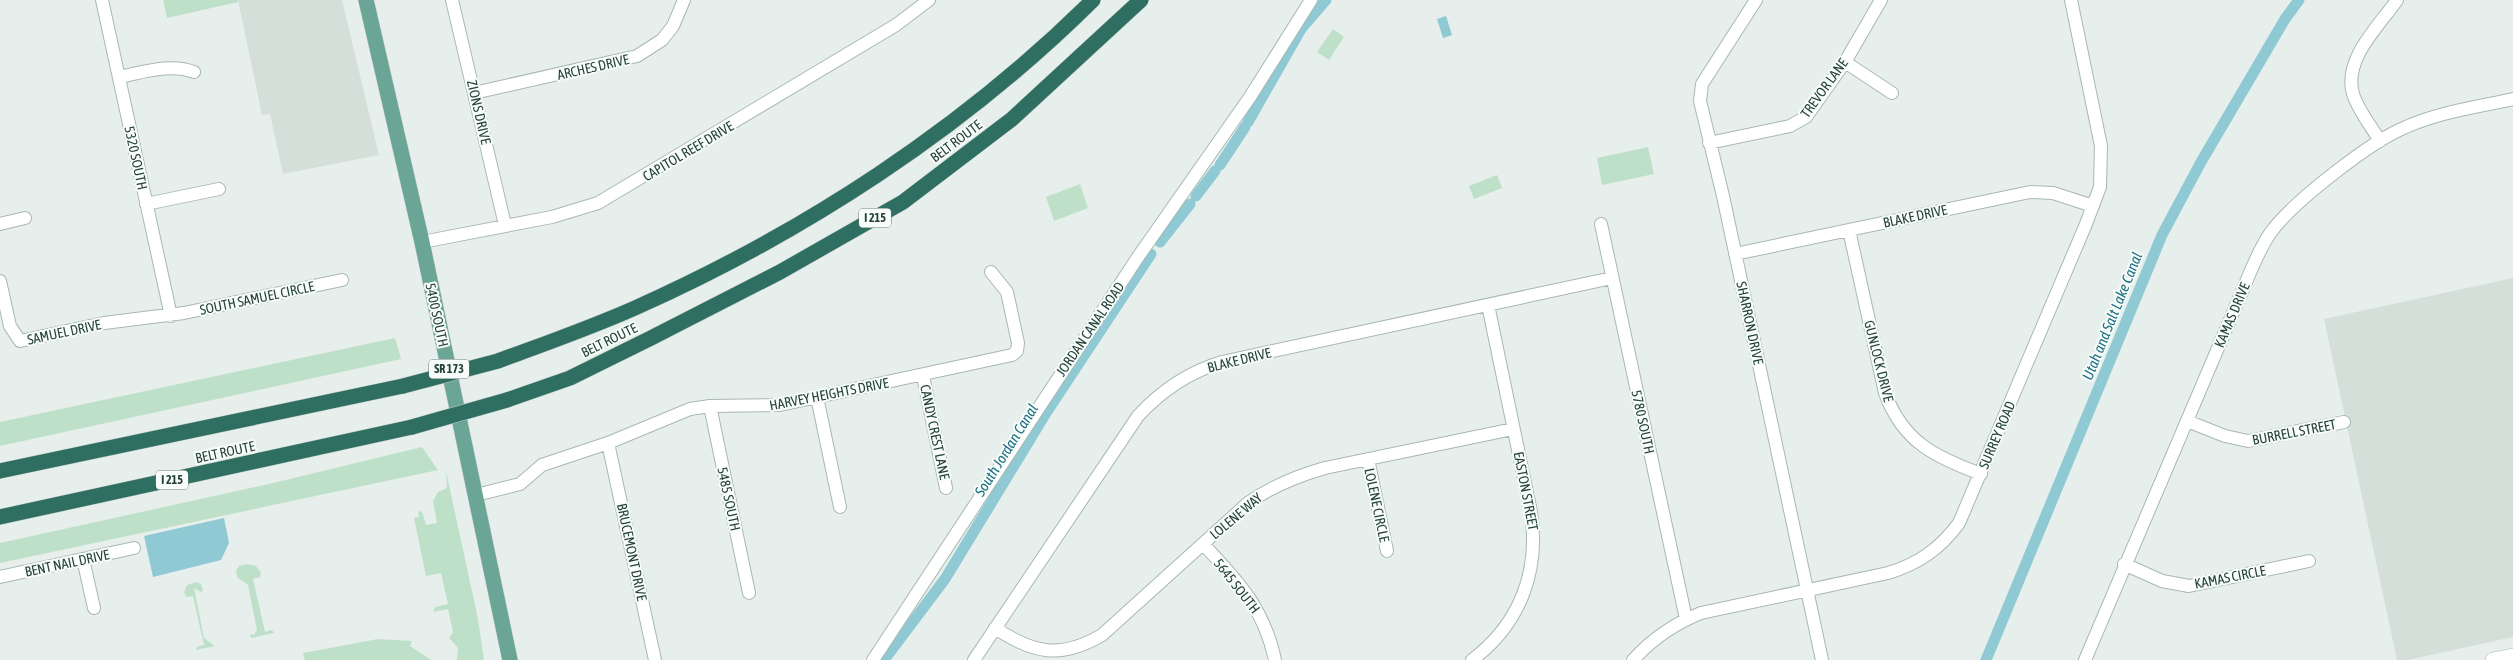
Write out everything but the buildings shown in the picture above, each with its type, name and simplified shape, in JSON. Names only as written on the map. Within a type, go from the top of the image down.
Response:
[{"type":"highway","name":"BELT ROUTE","points":[[0,471],[403,386],[498,361],[564,337],[653,300],[733,261],[874,178],[971,108],[1093,0]]},
{"type":"highway","name":"BELT ROUTE","points":[[0,517],[412,427],[507,400],[570,378],[780,272],[903,202],[1012,119],[1142,0]]},
{"type":"main road","name":"5400 SOUTH","points":[[366,0],[422,242],[510,660]]},
{"type":"main road","points":[[2492,660],[2513,656]]},
{"type":"street","name":"5320 SOUTH","points":[[102,0],[171,316]]},
{"type":"street","name":"ZIONS DRIVE","points":[[452,0],[505,224]]},
{"type":"street","name":"ARCHES DRIVE","points":[[474,93],[637,56],[662,40],[673,26],[684,0]]},
{"type":"street","name":"CAPITOL REEF DRIVE","points":[[422,242],[505,224],[520,224],[575,212],[598,203],[896,25],[929,0]]},
{"type":"street","name":"JORDAN CANAL ROAD","points":[[873,660],[1132,265],[1222,139],[1311,0]]},
{"type":"street","name":"SHARRON DRIVE","points":[[1756,0],[1700,90],[1700,107],[1735,254],[1822,660]]},
{"type":"street","name":"TREVOR LANE","points":[[1709,144],[1790,126],[1801,121],[1810,113],[1845,62],[1881,0]]},
{"type":"street","name":"SURREY ROAD","points":[[1634,660],[1660,636],[1686,619],[1717,609],[1888,573],[1914,564],[1941,545],[1959,523],[2094,206],[2100,187],[2101,146],[2071,0]]},
{"type":"street","points":[[2380,141],[2357,103],[2353,93],[2352,73],[2358,54],[2398,0]]},
{"type":"street","points":[[1845,62],[1892,93]]},
{"type":"street","points":[[119,77],[170,67],[183,68],[194,72]]},
{"type":"street","name":"KAMAS DRIVE","points":[[2084,660],[2258,254],[2271,233],[2299,203],[2380,141],[2420,121],[2513,99]]},
{"type":"street","points":[[146,204],[219,189]]},
{"type":"street","name":"BLAKE DRIVE","points":[[1735,254],[2030,192],[2053,194],[2094,206]]},
{"type":"street","points":[[0,224],[25,218]]},
{"type":"street","name":"5780 SOUTH","points":[[1601,224],[1686,619]]},
{"type":"street","name":"GUNLOCK DRIVE","points":[[1849,230],[1884,393],[1897,420],[1917,442],[1940,458],[1981,474]]},
{"type":"street","name":"HARVEY HEIGHTS DRIVE","points":[[476,495],[520,484],[542,465],[608,443],[690,409],[710,406],[771,406],[1004,358],[1017,351],[1018,342],[1007,292],[991,272]]},
{"type":"street","name":"BLAKE DRIVE","points":[[974,660],[1127,431],[1150,403],[1167,389],[1200,370],[1222,362],[1612,278]]},
{"type":"street","name":"SOUTH SAMUEL CIRCLE","points":[[171,316],[342,280]]},
{"type":"street","name":"SAMUEL DRIVE","points":[[0,281],[10,326],[20,341],[104,323],[171,316]]},
{"type":"street","name":"EASTON STREET","points":[[1472,660],[1505,629],[1524,595],[1533,558],[1533,526],[1488,305]]},
{"type":"street","name":"CANDY CREST LANE","points":[[923,376],[946,488]]},
{"type":"street","points":[[817,397],[840,507]]},
{"type":"street","name":"5485 SOUTH","points":[[710,406],[749,593]]},
{"type":"street","name":"BURRELL STREET","points":[[2187,421],[2225,436],[2248,441],[2344,422]]},
{"type":"street","name":"LOLENE WAY","points":[[995,628],[1029,647],[1039,650],[1060,651],[1088,643],[1102,634],[1248,503],[1272,487],[1299,475],[1513,429]]},
{"type":"street","name":"BRUCEMONT DRIVE","points":[[608,443],[655,660]]},
{"type":"street","name":"LOLENE CIRCLE","points":[[1368,459],[1386,551]]},
{"type":"street","name":"5645 SOUTH","points":[[1203,544],[1253,601],[1266,626],[1275,660]]},
{"type":"street","name":"BENT NAIL DRIVE","points":[[0,577],[134,548]]},
{"type":"street","points":[[82,559],[94,608]]},
{"type":"street","name":"KAMAS CIRCLE","points":[[2124,564],[2162,581],[2189,586],[2309,561]]},
{"type":"shaded area","points":[[238,0],[342,0],[379,155],[283,174],[270,114],[262,115]]},
{"type":"shaded area","points":[[2513,278],[2513,637],[2408,660],[2397,660],[2324,319]]},
{"type":"green space","points":[[163,0],[238,0],[238,2],[167,18]]},
{"type":"green space","points":[[1333,29],[1344,37],[1329,60],[1317,52]]},
{"type":"green space","points":[[1648,147],[1654,174],[1602,185],[1597,158]]},
{"type":"green space","points":[[1497,175],[1502,188],[1474,199],[1469,186]]},
{"type":"green space","points":[[1080,184],[1088,208],[1054,221],[1046,197]]},
{"type":"green space","points":[[395,338],[401,359],[0,446],[0,422]]},
{"type":"green space","points":[[422,447],[438,470],[0,563],[0,543],[269,484]]},
{"type":"green space","points":[[446,471],[478,619],[484,660],[457,660],[458,648],[449,638],[453,632],[448,609],[433,612],[435,607],[448,604],[441,573],[426,576],[414,518],[419,517],[418,512],[422,511],[426,525],[437,523],[433,501],[438,492],[447,488]]},
{"type":"green space","points":[[247,564],[256,566],[261,573],[260,577],[253,579],[265,632],[272,630],[274,633],[251,638],[250,634],[254,635],[257,630],[248,585],[237,577],[236,571],[239,566]]},
{"type":"green space","points":[[197,582],[201,584],[203,590],[201,592],[194,588],[204,638],[215,646],[196,650],[197,647],[204,645],[193,596],[186,597],[184,592],[187,585]]},
{"type":"green space","points":[[378,639],[412,641],[410,646],[431,660],[305,660],[303,653]]},
{"type":"water","points":[[1446,16],[1452,35],[1443,38],[1437,19]]},
{"type":"water","points":[[224,518],[229,543],[221,560],[153,577],[144,536]]},
{"type":"waterway","name":"South Jordan Canal","points":[[1248,122],[1301,29],[1326,0]]},
{"type":"waterway","name":"Utah and Salt Lake Canal","points":[[1986,660],[2162,235],[2201,162],[2285,19],[2299,0]]},
{"type":"waterway","name":"South Jordan Canal","points":[[1220,165],[1245,127]]},
{"type":"waterway","name":"South Jordan Canal","points":[[1196,196],[1215,171]]},
{"type":"waterway","name":"South Jordan Canal","points":[[1160,242],[1190,204]]},
{"type":"waterway","name":"South Jordan Canal","points":[[884,660],[945,579],[1046,413],[1151,254]]}]
